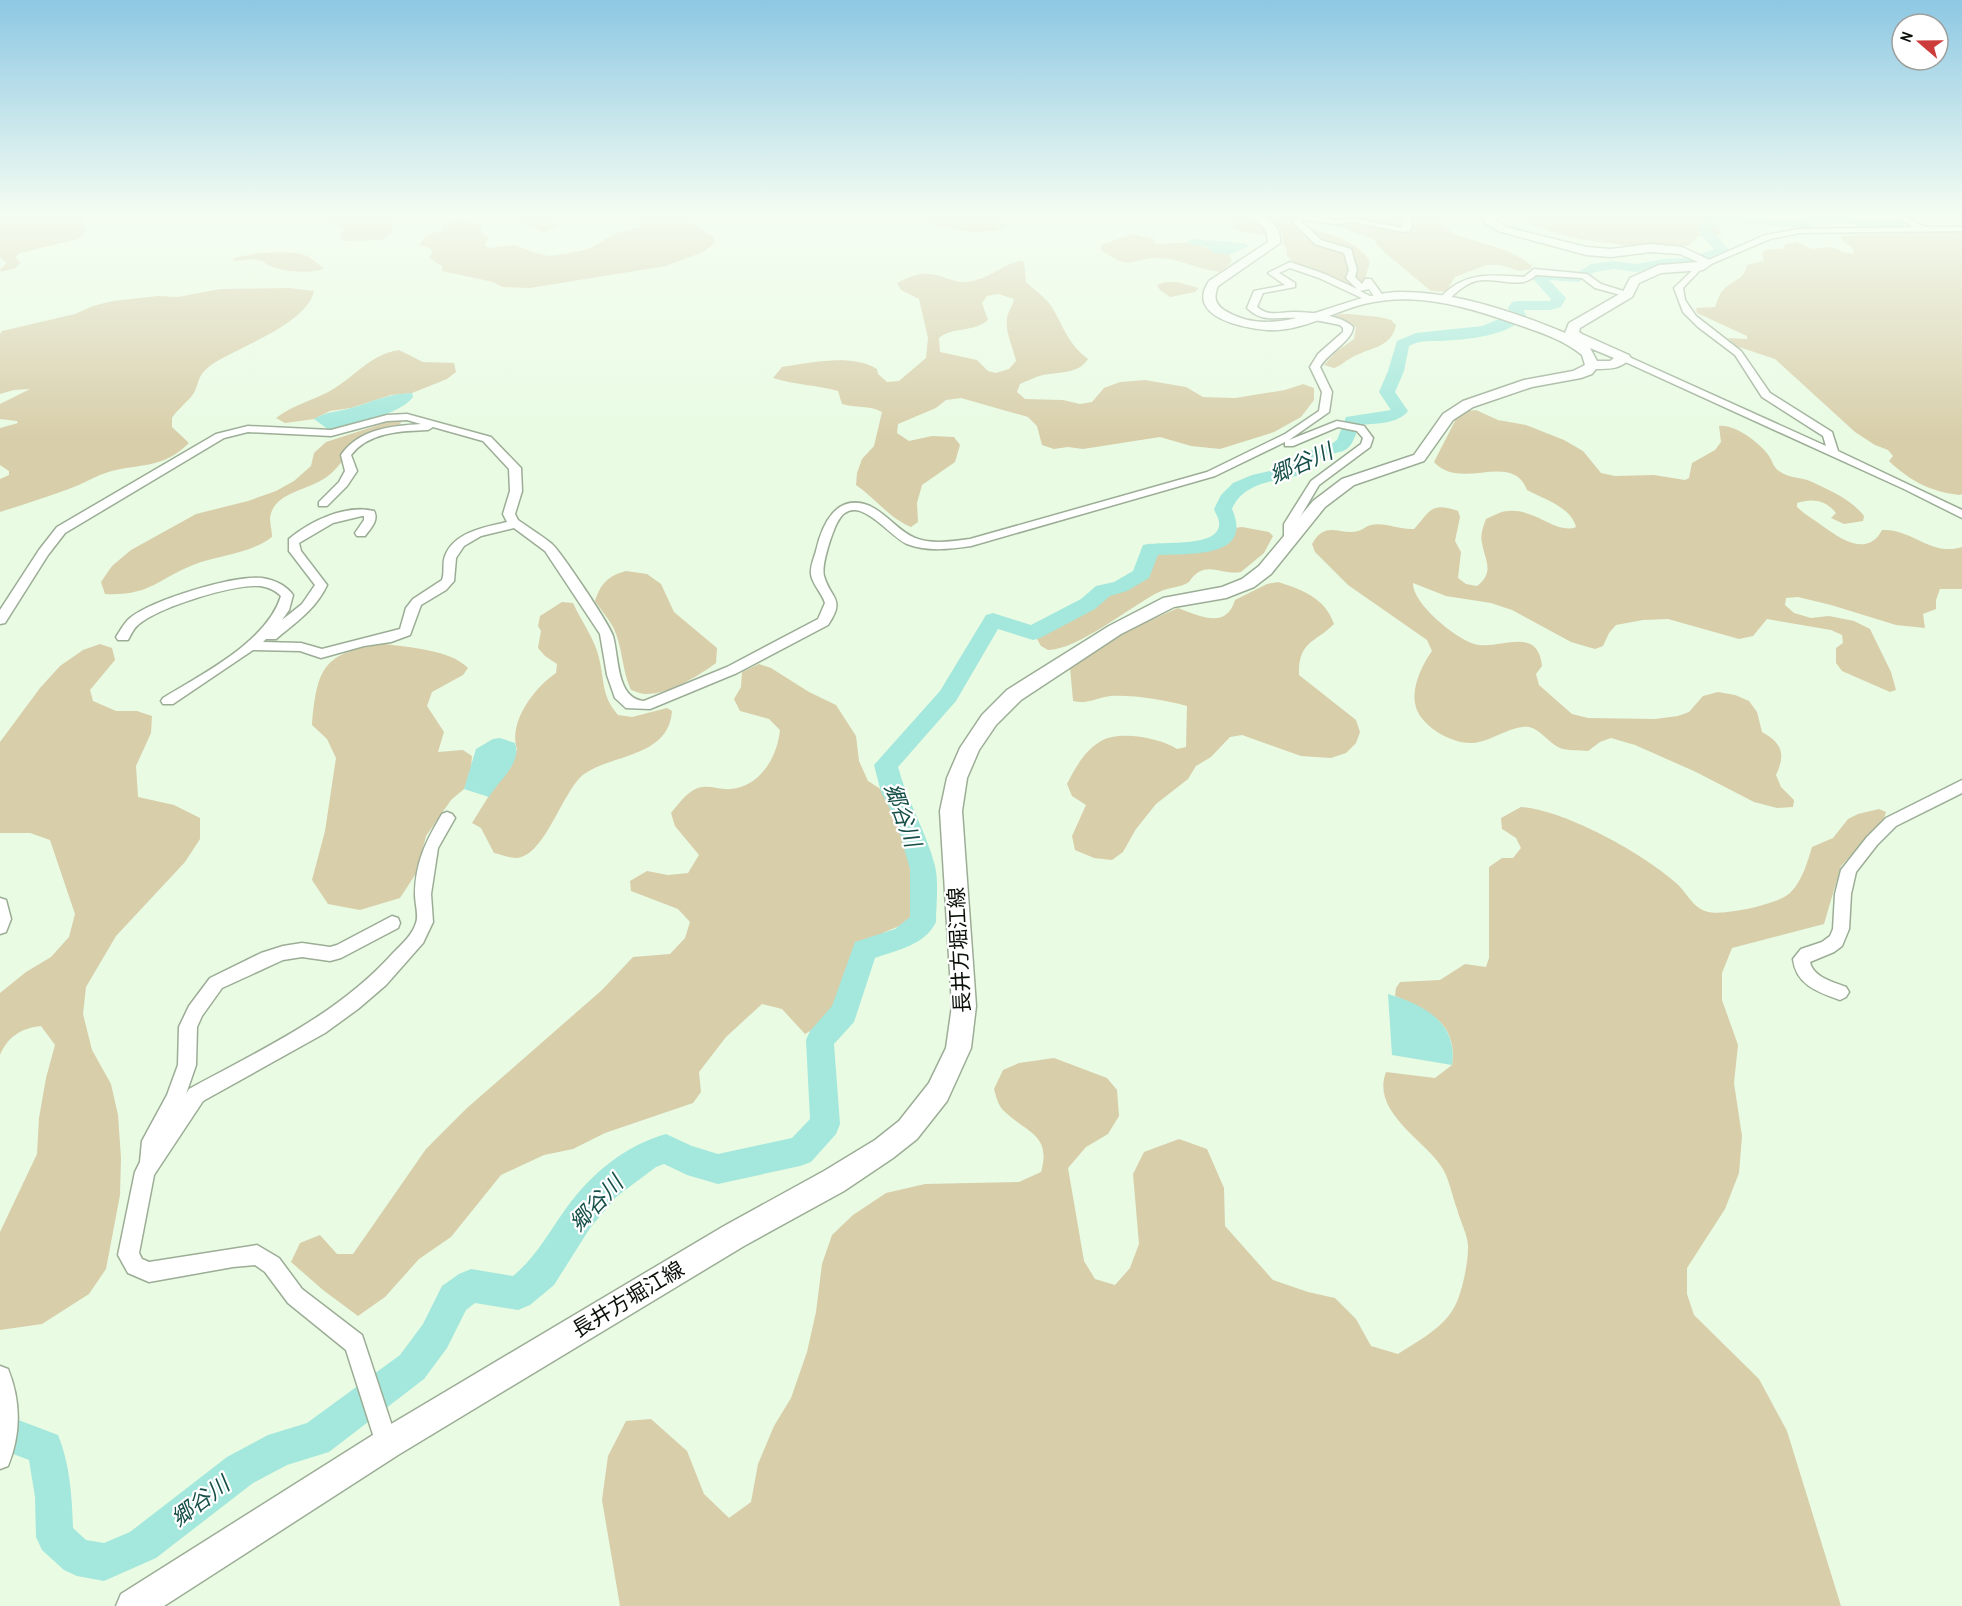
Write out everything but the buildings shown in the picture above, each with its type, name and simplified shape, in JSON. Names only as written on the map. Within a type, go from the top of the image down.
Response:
[{"type":"main road","points":[[1211,287],[1208,292],[1208,300],[1212,308],[1234,319],[1262,326],[1295,325],[1374,297],[1409,295],[1445,298],[1475,305],[1569,340],[1588,353],[1592,365]]},
{"type":"main road","points":[[1624,358],[1577,337],[1572,333],[1572,329],[1592,314],[1628,294],[1631,287]]},
{"type":"main road","name":"長井方堀江線","points":[[133,1606],[387,1444],[734,1236],[834,1181],[884,1149],[908,1130],[938,1092],[950,1070],[961,1029],[964,1006],[963,976],[951,811],[957,778],[970,748],[989,720],[1023,689],[1115,630],[1169,602],[1226,592],[1248,584],[1265,570],[1319,504],[1348,482],[1419,458],[1448,417],[1468,404],[1529,383],[1576,375],[1592,365],[1613,364],[1624,358]]},
{"type":"street","points":[[0,620],[48,545],[61,530],[220,436],[248,429],[331,433],[397,416],[437,424],[487,439],[515,468],[516,491],[509,514],[514,524],[549,548],[606,633],[614,675],[622,698],[631,705],[645,706],[732,670],[823,622],[830,612],[832,603],[818,574],[828,529],[833,515],[840,509],[860,507],[869,510],[900,535],[912,541],[950,545],[1010,532],[1211,474],[1289,436],[1323,412],[1327,392],[1315,367],[1321,356],[1348,333],[1348,327],[1343,323],[1296,315],[1267,317],[1252,308],[1259,291],[1286,287]]},
{"type":"street","points":[[1349,287],[1374,297]]},
{"type":"street","points":[[1370,287],[1374,297]]},
{"type":"street","points":[[1445,298],[1456,287]]},
{"type":"street","points":[[1602,287],[1628,294]]},
{"type":"street","points":[[1679,287],[1682,304],[1687,313],[1698,324],[1737,352],[1763,393],[1828,434],[1833,452]]},
{"type":"street","points":[[1624,358],[1833,452],[1962,515]]},
{"type":"street","points":[[323,504],[343,484],[351,471],[346,455],[356,445],[381,432],[437,424]]},
{"type":"street","points":[[1256,452],[1271,451],[1337,424],[1360,428],[1366,433],[1366,445],[1315,483],[1290,524],[1290,539]]},
{"type":"street","points":[[168,701],[256,646],[307,605],[319,592],[321,585],[295,551],[293,542],[310,530],[350,513],[363,511],[370,513],[370,520],[362,533]]},
{"type":"street","points":[[256,646],[301,647],[321,654],[364,642],[398,636],[405,632],[413,607],[418,600],[448,581],[451,574],[449,560],[452,552],[474,536],[514,524]]},
{"type":"street","points":[[123,637],[132,622],[163,606],[238,584],[258,581],[280,587],[287,595],[287,603],[256,646]]},
{"type":"street","points":[[1840,992],[1809,978],[1803,972],[1801,959],[1836,941],[1841,929],[1843,894],[1850,870],[1872,841],[1891,822],[1962,786]]},
{"type":"street","points":[[148,1167],[196,1095],[319,1027],[381,980],[404,955],[425,922],[423,894],[430,848],[447,819]]},
{"type":"street","points":[[0,905],[3,919],[0,927]]},
{"type":"street","points":[[387,1444],[354,1343],[295,1296],[272,1265],[257,1255],[149,1272],[135,1266],[128,1255],[148,1167],[151,1141],[175,1099],[187,1065],[188,1027],[195,1011],[216,983],[267,958],[283,953],[302,950],[330,954],[341,951],[392,923]]},
{"type":"street","points":[[0,1377],[9,1410],[0,1458]]},
{"type":"shaded area","points":[[899,287],[1032,287],[1050,305],[1071,342],[1088,359],[1074,370],[1043,375],[1020,384],[1017,392],[1025,399],[1063,400],[1080,404],[1092,402],[1104,388],[1120,382],[1145,380],[1186,387],[1203,397],[1235,398],[1285,390],[1303,384],[1314,388],[1314,400],[1301,417],[1274,432],[1220,449],[1191,446],[1160,437],[1083,449],[1068,447],[1054,449],[1042,445],[1037,426],[1028,417],[961,398],[946,400],[936,408],[898,424],[897,433],[909,441],[932,436],[954,437],[960,445],[955,462],[922,485],[917,503],[918,522],[911,527],[889,513],[856,485],[862,459],[874,446],[882,412],[872,408],[842,404],[838,391],[773,378],[782,367],[843,360],[867,364],[877,369],[878,374],[887,382],[899,381],[926,358],[928,338],[919,299]],"holes":[[[998,294],[1014,299],[1007,324],[1016,361],[1009,369],[996,373],[988,371],[977,360],[940,352],[939,338],[950,332],[976,327],[988,320],[982,303],[987,296]]]},
{"type":"shaded area","points":[[1158,287],[1199,288],[1195,292],[1170,297]]},
{"type":"shaded area","points":[[1426,287],[1449,287],[1446,292],[1431,291]]},
{"type":"shaded area","points":[[1727,287],[1962,287],[1962,494],[1930,488],[1905,474],[1889,461],[1893,456],[1888,450],[1875,445],[1855,432],[1775,359],[1736,346],[1728,338],[1747,339],[1747,336],[1697,313],[1696,308],[1715,307]]},
{"type":"shaded area","points":[[289,288],[314,291],[309,303],[286,324],[214,363],[203,372],[194,393],[172,418],[172,427],[189,443],[178,452],[156,463],[100,475],[0,512],[0,479],[9,475],[9,471],[0,465],[0,428],[18,423],[0,419],[0,404],[30,389],[0,394],[0,334],[2,331],[75,314],[113,301],[157,296],[178,297],[220,289]]},
{"type":"shaded area","points":[[1349,314],[1379,317],[1391,320],[1396,325],[1389,339],[1384,343],[1334,368],[1324,365],[1337,351],[1354,339],[1356,327],[1332,317]]},
{"type":"shaded area","points":[[399,350],[423,362],[454,363],[456,372],[447,379],[412,393],[391,395],[351,408],[330,411],[314,419],[285,423],[276,418],[335,388],[381,356]]},
{"type":"shaded area","points":[[1476,410],[1498,420],[1526,425],[1564,440],[1583,451],[1601,473],[1615,476],[1654,475],[1685,480],[1689,478],[1692,463],[1715,450],[1721,442],[1719,426],[1732,428],[1747,435],[1760,446],[1769,456],[1775,468],[1790,476],[1825,488],[1859,510],[1864,516],[1863,521],[1844,524],[1831,518],[1836,513],[1828,505],[1813,501],[1797,503],[1797,507],[1803,513],[1839,537],[1854,544],[1870,543],[1882,530],[1903,533],[1941,548],[1962,547],[1962,589],[1940,589],[1936,609],[1923,614],[1925,628],[1896,625],[1798,597],[1786,598],[1785,605],[1794,613],[1811,618],[1829,616],[1854,621],[1870,629],[1891,672],[1896,690],[1890,692],[1842,671],[1836,663],[1836,648],[1843,643],[1842,635],[1831,630],[1767,619],[1753,636],[1739,639],[1668,619],[1643,620],[1616,625],[1603,646],[1595,649],[1571,642],[1512,610],[1491,603],[1446,596],[1413,583],[1419,600],[1427,610],[1456,635],[1474,644],[1525,642],[1533,646],[1539,653],[1542,666],[1536,674],[1539,685],[1572,714],[1588,718],[1655,719],[1678,716],[1689,712],[1703,696],[1718,692],[1735,695],[1749,701],[1757,712],[1762,732],[1778,745],[1781,761],[1776,775],[1781,787],[1794,800],[1793,807],[1777,808],[1754,802],[1696,772],[1635,745],[1611,738],[1600,742],[1588,751],[1560,748],[1537,730],[1529,727],[1516,728],[1487,740],[1472,743],[1446,737],[1422,719],[1415,703],[1414,696],[1419,676],[1432,651],[1427,640],[1348,585],[1315,552],[1312,544],[1317,536],[1328,530],[1351,532],[1377,524],[1414,529],[1432,510],[1442,507],[1449,508],[1458,511],[1460,517],[1455,541],[1461,552],[1458,578],[1466,584],[1477,586],[1483,581],[1487,571],[1481,537],[1486,519],[1503,512],[1518,511],[1553,525],[1576,527],[1569,514],[1563,509],[1527,490],[1520,479],[1510,473],[1498,471],[1458,473],[1445,470],[1434,462],[1457,417],[1467,411]]},
{"type":"shaded area","points":[[397,419],[402,421],[399,425],[369,434],[349,446],[343,452],[344,459],[327,477],[290,494],[277,503],[270,518],[272,537],[263,543],[244,551],[193,565],[143,590],[105,594],[101,582],[112,566],[131,550],[196,514],[248,501],[276,491],[294,481],[311,466],[314,453],[326,442]]},
{"type":"shaded area","points":[[1242,527],[1269,532],[1273,536],[1264,553],[1241,572],[1207,569],[1201,571],[1189,582],[1159,592],[1104,627],[1060,648],[1048,650],[1041,646],[1037,639],[1041,632],[1090,605],[1105,593],[1121,588],[1144,574],[1152,549],[1212,547],[1227,538],[1235,528]]},
{"type":"shaded area","points":[[626,571],[647,574],[661,584],[674,612],[717,648],[716,663],[673,688],[645,694],[631,690],[614,629],[595,601],[606,581]]},
{"type":"shaded area","points":[[1278,582],[1312,596],[1330,615],[1334,624],[1305,649],[1301,655],[1299,675],[1356,720],[1360,732],[1356,743],[1346,753],[1331,758],[1301,756],[1242,735],[1230,737],[1211,757],[1196,766],[1188,779],[1156,804],[1136,829],[1123,852],[1112,860],[1094,858],[1075,850],[1072,836],[1086,805],[1072,796],[1067,784],[1081,760],[1101,741],[1118,736],[1150,739],[1177,749],[1186,747],[1187,706],[1130,696],[1073,701],[1070,667],[1121,633],[1178,608],[1203,617],[1219,618],[1231,609],[1235,600],[1267,584]]},
{"type":"shaded area","points":[[562,602],[573,603],[591,637],[599,658],[606,695],[618,715],[632,717],[667,708],[672,711],[669,726],[650,746],[584,774],[568,794],[536,847],[526,855],[510,857],[494,853],[481,828],[472,823],[498,781],[507,773],[517,749],[516,728],[525,706],[540,687],[556,673],[557,664],[538,648],[541,631],[538,626],[540,616]]},
{"type":"shaded area","points":[[100,644],[112,648],[115,660],[90,690],[93,701],[116,711],[137,711],[152,716],[151,733],[136,766],[138,797],[174,805],[200,818],[200,839],[185,862],[116,936],[86,987],[83,1014],[92,1050],[111,1084],[118,1115],[121,1158],[120,1195],[106,1269],[89,1294],[42,1324],[0,1330],[0,1232],[37,1154],[39,1118],[55,1045],[41,1026],[34,1027],[11,1038],[0,1055],[0,993],[26,972],[51,957],[69,937],[75,914],[50,840],[30,833],[0,833],[0,742],[40,688],[60,666],[83,650]]},
{"type":"shaded area","points":[[384,644],[440,653],[468,668],[463,675],[432,692],[427,706],[444,732],[438,752],[463,750],[472,756],[471,770],[464,789],[451,800],[426,836],[417,872],[400,898],[360,910],[328,904],[312,880],[325,831],[336,758],[327,739],[312,725],[317,689],[327,666],[348,652]]},
{"type":"shaded area","points":[[759,664],[771,668],[809,692],[836,705],[856,736],[859,761],[868,781],[882,790],[899,821],[916,869],[917,889],[909,922],[885,932],[856,949],[838,999],[825,1022],[805,1034],[782,1009],[762,1004],[726,1037],[699,1072],[701,1092],[693,1103],[605,1133],[573,1149],[544,1155],[501,1175],[451,1237],[419,1259],[385,1297],[358,1316],[291,1262],[300,1243],[320,1235],[337,1254],[353,1254],[426,1149],[467,1108],[602,990],[633,957],[670,954],[685,938],[690,922],[678,909],[631,891],[630,881],[647,871],[668,875],[688,873],[699,855],[675,826],[671,813],[693,790],[706,787],[731,789],[741,787],[758,776],[771,760],[780,730],[769,719],[740,711],[734,699],[741,687],[742,672]]},
{"type":"shaded area","points":[[1521,807],[1539,810],[1580,824],[1623,846],[1661,871],[1702,910],[1716,913],[1765,905],[1785,896],[1799,882],[1812,847],[1833,838],[1848,819],[1858,814],[1879,809],[1886,812],[1883,822],[1841,866],[1824,924],[1732,948],[1722,973],[1722,1000],[1738,1045],[1734,1083],[1742,1136],[1739,1173],[1725,1209],[1687,1268],[1687,1294],[1694,1315],[1759,1379],[1787,1431],[1841,1606],[620,1606],[602,1500],[608,1456],[626,1421],[651,1419],[687,1451],[704,1494],[729,1518],[751,1502],[758,1464],[774,1426],[791,1398],[807,1352],[816,1312],[822,1264],[832,1235],[853,1215],[886,1193],[925,1184],[1019,1182],[1041,1172],[1043,1150],[1040,1142],[1035,1135],[1003,1110],[998,1103],[994,1089],[1003,1070],[1019,1063],[1054,1058],[1107,1078],[1117,1090],[1119,1116],[1108,1134],[1086,1147],[1068,1168],[1084,1261],[1095,1279],[1115,1285],[1130,1268],[1139,1244],[1133,1174],[1144,1152],[1179,1139],[1207,1149],[1224,1188],[1225,1226],[1273,1280],[1335,1298],[1356,1319],[1371,1346],[1398,1354],[1441,1324],[1455,1306],[1461,1290],[1467,1263],[1467,1239],[1444,1170],[1392,1112],[1383,1086],[1386,1072],[1435,1078],[1452,1065],[1453,1050],[1445,1028],[1438,1020],[1419,1007],[1395,996],[1396,988],[1400,982],[1440,980],[1465,964],[1486,967],[1489,958],[1489,867],[1502,858],[1513,858],[1521,848],[1516,838],[1502,829],[1501,818]]},
{"type":"water","points":[[412,393],[413,397],[397,409],[362,422],[329,430],[314,419],[389,396]]},
{"type":"water","points":[[500,738],[515,743],[515,758],[508,771],[489,797],[464,789],[476,749],[493,739]]},
{"type":"water","points":[[1388,994],[1414,1004],[1436,1017],[1450,1037],[1452,1065],[1392,1055]]},
{"type":"waterway","name":"郷谷川","points":[[0,1431],[45,1448],[53,1497],[55,1537],[77,1557],[104,1562],[143,1545],[240,1470],[281,1448],[316,1439],[412,1367],[435,1336],[454,1298],[471,1286],[518,1293],[542,1273],[579,1217],[605,1186],[648,1154],[666,1149],[687,1160],[718,1169],[800,1151],[825,1124],[820,1040],[844,1013],[864,950],[904,937],[923,922],[923,869],[908,820],[893,792],[886,765],[948,696],[993,620],[1033,633],[1088,604],[1103,591],[1120,587],[1142,574],[1150,549],[1212,546],[1225,537],[1229,523],[1223,509],[1227,499],[1239,487],[1258,479],[1298,470],[1309,457],[1336,449],[1345,443],[1352,421],[1392,416],[1400,411],[1387,392],[1396,371],[1402,344],[1416,338],[1482,331],[1502,325],[1519,315],[1515,308],[1517,305],[1550,306],[1556,304],[1559,298],[1548,287]]}]
